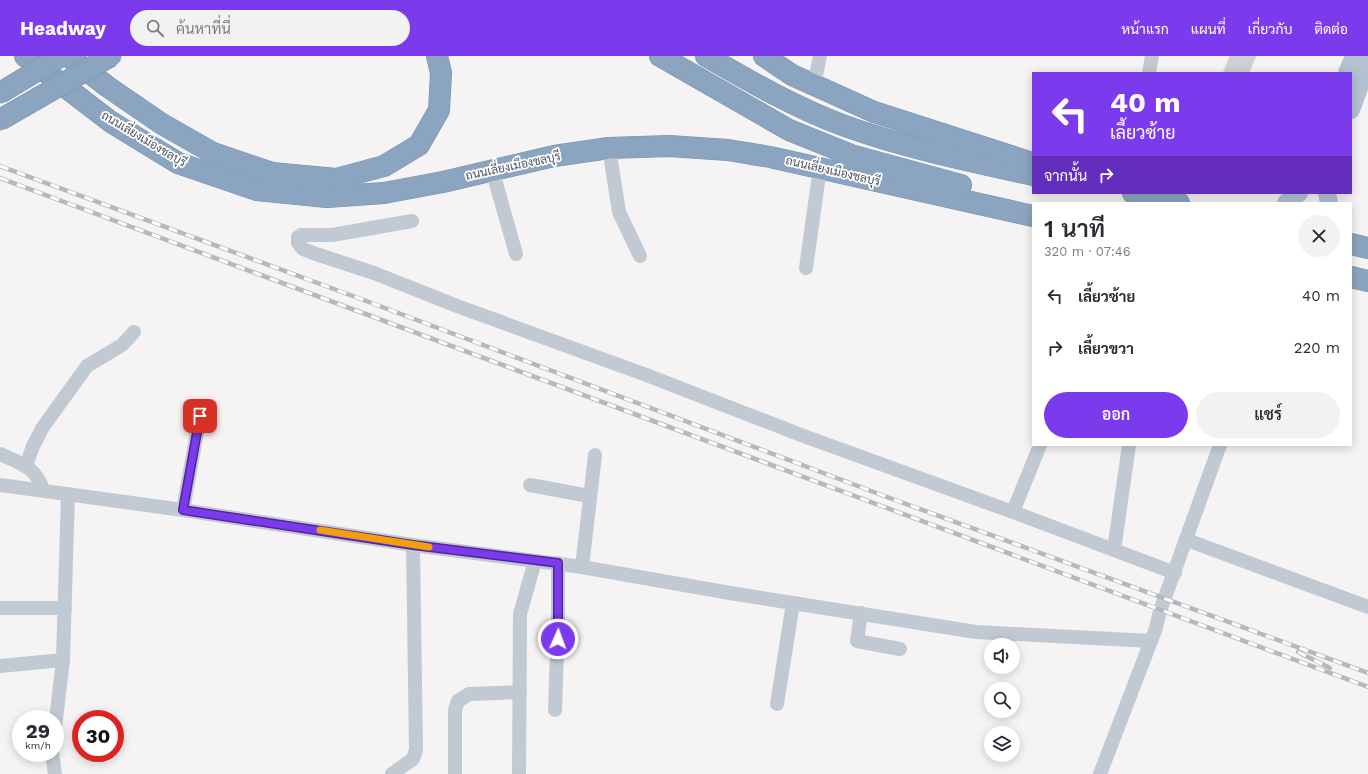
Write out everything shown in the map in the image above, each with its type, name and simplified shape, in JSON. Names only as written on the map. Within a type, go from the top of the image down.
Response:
[{"type":"highway","name":"ถนนเลี่ยงเมืองชลบุรี","points":[[25,56],[110,122],[178,163],[257,190],[327,197],[384,193],[443,182],[492,169],[554,156],[609,148],[669,146],[728,150],[820,168],[1032,216]]},
{"type":"highway","points":[[0,93],[61,56]]},
{"type":"highway","points":[[68,56],[108,87],[162,124],[213,153],[272,173],[336,179],[384,166],[419,145],[439,110],[441,72],[437,56]]},
{"type":"highway","points":[[0,120],[111,56]]},
{"type":"highway","points":[[660,56],[789,130],[837,150],[899,169],[1032,204]]},
{"type":"highway","points":[[706,56],[794,104],[843,125],[889,141],[941,155],[1032,174]]},
{"type":"highway","points":[[764,56],[792,75],[874,112],[1032,163]]},
{"type":"highway","points":[[1138,194],[1174,202]]},
{"type":"highway","points":[[1352,277],[1368,281]]},
{"type":"main road","points":[[1347,72],[1354,56]]},
{"type":"main road","points":[[1352,107],[1368,64]]},
{"type":"main road","points":[[1287,202],[1298,194]]},
{"type":"street","points":[[814,85],[820,56]]},
{"type":"street","points":[[1149,72],[1152,56]]},
{"type":"street","points":[[609,148],[619,212],[640,256]]},
{"type":"street","points":[[806,268],[820,168]]},
{"type":"street","points":[[492,169],[516,254]]},
{"type":"street","points":[[412,221],[332,235],[301,235],[298,243],[303,250],[374,273],[457,306],[649,376],[1175,573]]},
{"type":"street","points":[[26,466],[33,446],[43,427],[87,366],[122,345],[134,332]]},
{"type":"street","points":[[183,510],[200,416]]},
{"type":"street","points":[[1013,512],[1040,446]]},
{"type":"street","points":[[1114,550],[1129,446]]},
{"type":"street","points":[[1100,774],[1151,641],[1220,446]]},
{"type":"street","points":[[0,454],[31,469],[40,479],[43,490]]},
{"type":"street","points":[[582,567],[594,455]]},
{"type":"street","points":[[0,485],[183,510],[413,545],[558,563],[976,632],[1151,641]]},
{"type":"street","points":[[530,485],[589,496]]},
{"type":"street","points":[[57,710],[63,660],[68,494]]},
{"type":"street","points":[[1187,540],[1368,607]]},
{"type":"street","points":[[392,774],[413,759],[416,750],[413,545]]},
{"type":"street","points":[[520,774],[520,614],[535,561]]},
{"type":"street","points":[[555,710],[558,624],[558,563]]},
{"type":"street","points":[[777,704],[793,603]]},
{"type":"street","points":[[0,608],[65,608]]},
{"type":"street","points":[[861,613],[857,641],[900,649]]},
{"type":"street","points":[[0,666],[63,660]]},
{"type":"street","points":[[455,774],[455,710],[458,701],[469,694],[520,692]]},
{"type":"street","points":[[53,762],[55,774]]},
{"type":"building","points":[[1230,56],[1256,56],[1249,72],[1223,72]]},
{"type":"railway","points":[[0,166],[361,299],[887,497],[1368,673]]},
{"type":"railway","points":[[0,178],[1368,687]]},
{"type":"railway","points":[[1298,652],[1330,668]]},
{"type":"slow traffic","points":[[320,530],[429,547]]},
{"type":"route","points":[[200,416],[183,510],[413,545],[558,563],[558,639]]}]
